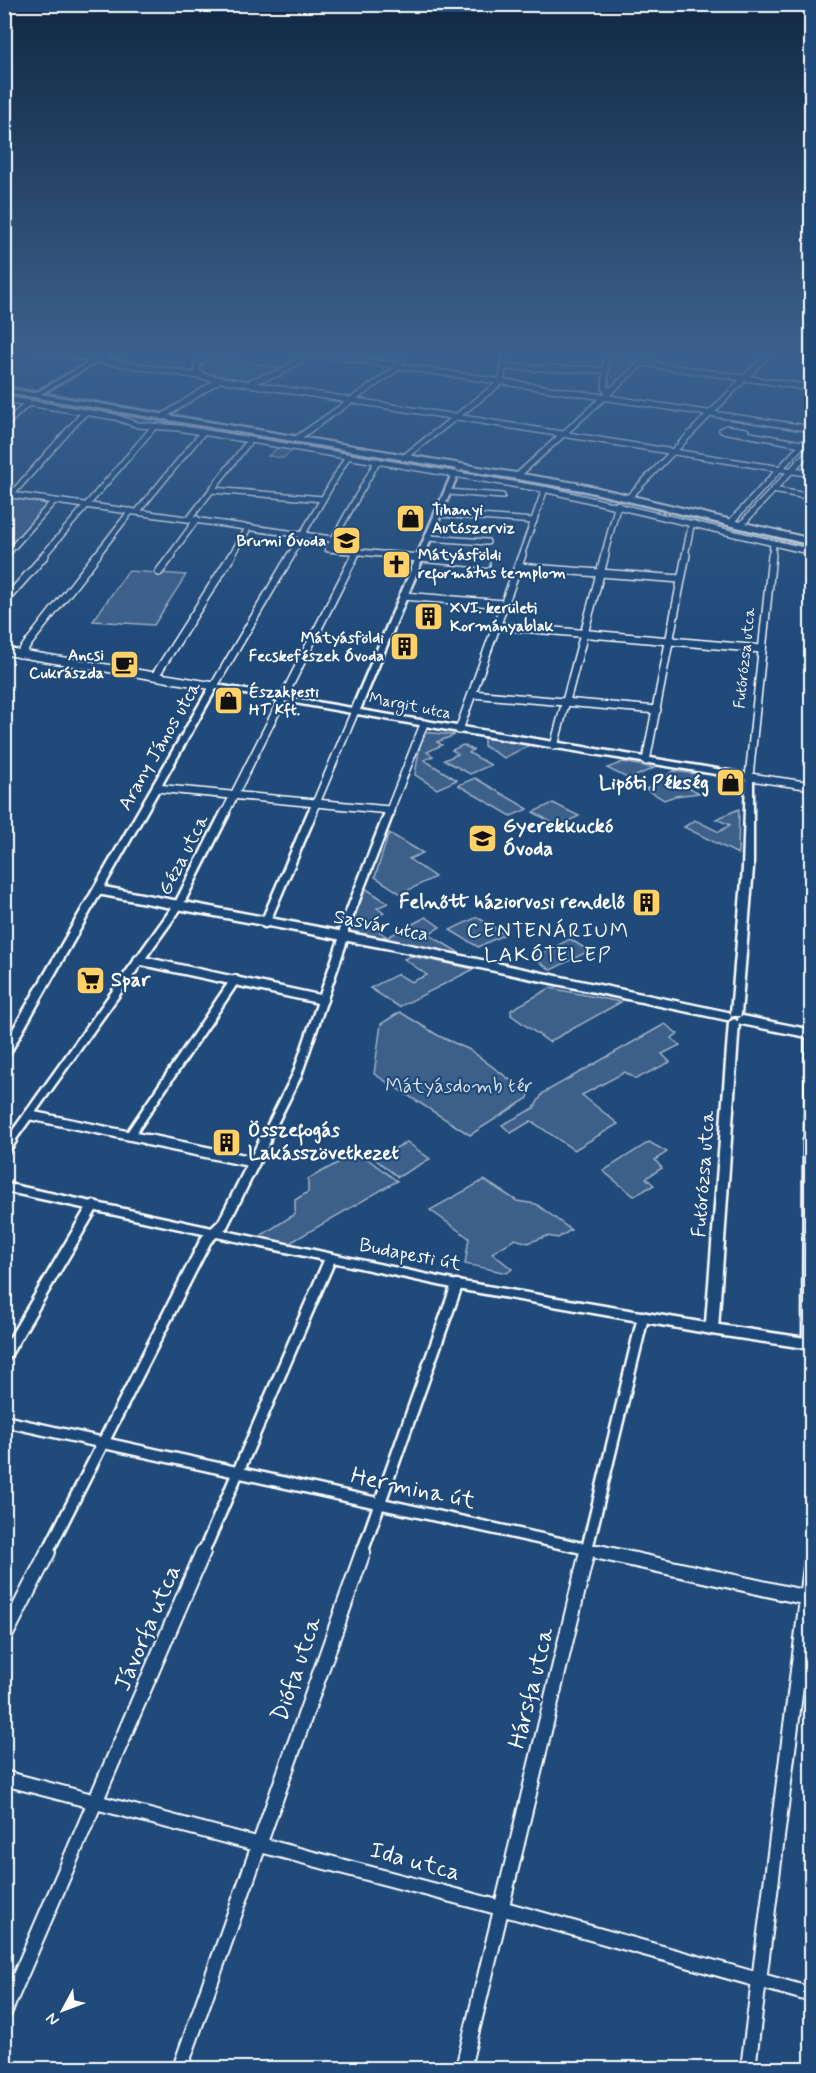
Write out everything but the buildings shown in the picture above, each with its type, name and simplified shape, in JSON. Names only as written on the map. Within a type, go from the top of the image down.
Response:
[{"type":"main road","points":[[336,447],[458,470],[517,476],[628,498],[812,542]]},
{"type":"street","points":[[8,494],[52,447]]},
{"type":"street","points":[[4,602],[137,447]]},
{"type":"street","points":[[20,654],[134,511],[190,447]]},
{"type":"street","points":[[159,572],[212,490],[245,447]]},
{"type":"street","points":[[291,447],[458,470],[618,504],[812,552]]},
{"type":"street","points":[[403,458],[417,447]]},
{"type":"street","points":[[517,476],[548,447]]},
{"type":"street","points":[[647,447],[812,474]]},
{"type":"street","points":[[628,498],[678,447]]},
{"type":"street","points":[[730,523],[800,447]]},
{"type":"street","points":[[741,525],[812,448]]},
{"type":"street","name":"Arany János utca","points":[[4,1055],[348,456]]},
{"type":"street","points":[[378,460],[328,549],[486,564]]},
{"type":"street","points":[[265,923],[458,470]]},
{"type":"street","points":[[459,730],[545,489]]},
{"type":"street","points":[[212,490],[323,499]]},
{"type":"street","points":[[773,490],[812,497]]},
{"type":"street","points":[[448,492],[502,496]]},
{"type":"street","points":[[8,494],[332,539]]},
{"type":"street","points":[[4,557],[53,502]]},
{"type":"street","points":[[555,746],[564,702],[618,504]]},
{"type":"street","points":[[438,514],[534,521]]},
{"type":"street","points":[[646,761],[691,526],[694,524]]},
{"type":"street","points":[[155,676],[249,527]]},
{"type":"street","points":[[428,538],[487,542]]},
{"type":"street","name":"Futórózsa utca","points":[[712,1329],[734,1018],[748,868],[749,777],[773,543]]},
{"type":"street","name":"Géza utca","points":[[4,1150],[178,906],[281,697],[356,553]]},
{"type":"street","points":[[518,567],[681,579]]},
{"type":"street","points":[[403,596],[504,604]]},
{"type":"street","points":[[498,626],[762,649]]},
{"type":"street","name":"Margit utca","points":[[4,651],[281,697],[459,730],[812,786]]},
{"type":"street","points":[[472,694],[657,710]]},
{"type":"street","points":[[4,1638],[206,1240],[223,1224],[297,1075],[344,937],[344,928],[424,724]]},
{"type":"street","points":[[156,788],[389,810]]},
{"type":"street","name":"Sasvár utca","points":[[99,890],[344,937],[811,1034]]},
{"type":"street","points":[[138,960],[323,1000]]},
{"type":"street","points":[[130,1135],[235,980]]},
{"type":"street","points":[[810,1343],[811,1034]]},
{"type":"street","points":[[29,1115],[254,1162]]},
{"type":"street","name":"Budapesti út","points":[[4,1187],[457,1285],[712,1329],[810,1343]]},
{"type":"street","points":[[4,1357],[93,1206]]},
{"type":"street","name":"Jávorfa utca","points":[[4,2013],[330,1259]]},
{"type":"street","name":"Diófa utca","points":[[180,2068],[261,1845],[457,1285]]},
{"type":"street","name":"Hársfa utca","points":[[463,2068],[643,1317]]},
{"type":"street","name":"Hermina út","points":[[4,1421],[809,1598]]},
{"type":"street","points":[[748,2068],[809,1598],[812,1559]]},
{"type":"street","name":"Ida utca","points":[[4,1778],[501,1908],[812,1995]]},
{"type":"green space","points":[[279,447],[366,447],[403,453],[390,463],[295,449],[283,458],[268,456]]},
{"type":"green space","points":[[5,496],[48,504],[5,552]]},
{"type":"green space","points":[[128,571],[186,575],[154,625],[93,621]]},
{"type":"green space","points":[[422,732],[455,735],[437,742],[442,745],[427,752],[433,756],[424,760],[457,780],[437,789],[415,775]]},
{"type":"green space","points":[[484,738],[530,745],[504,758],[484,746]]},
{"type":"green space","points":[[463,745],[473,750],[469,753],[491,765],[470,774],[444,760],[458,754],[452,750]]},
{"type":"green space","points":[[623,762],[654,768],[629,779],[607,768]]},
{"type":"green space","points":[[674,771],[697,774],[683,784],[699,793],[664,800],[646,789]]},
{"type":"green space","points":[[475,778],[528,809],[511,816],[458,785]]},
{"type":"green space","points":[[553,803],[579,816],[558,826],[533,812]]},
{"type":"green space","points":[[739,809],[738,854],[684,827],[695,820],[719,832],[730,825],[716,819]]},
{"type":"green space","points":[[389,833],[423,853],[409,859],[435,877],[401,894],[375,877]]},
{"type":"green space","points":[[365,888],[388,903],[377,908],[384,913],[367,923],[386,936],[378,939],[349,933]]},
{"type":"green space","points":[[426,917],[440,927],[428,934],[461,954],[384,939]]},
{"type":"green space","points":[[477,917],[505,934],[478,947],[450,930]]},
{"type":"green space","points":[[570,939],[589,951],[551,970],[533,958]]},
{"type":"green space","points":[[411,956],[474,969],[399,1007],[370,988],[398,974],[411,982],[427,975],[404,959]]},
{"type":"green space","points":[[550,988],[621,1002],[549,1042],[511,1015],[511,1010]]},
{"type":"green space","name":"Mátyásdomb tér","points":[[400,1012],[439,1036],[470,1050],[529,1094],[528,1098],[470,1135],[374,1074],[381,1024]]},
{"type":"green space","points":[[665,1024],[678,1034],[671,1038],[680,1045],[662,1054],[670,1062],[636,1079],[625,1072],[582,1095],[618,1124],[574,1150],[531,1121],[511,1133],[502,1125],[534,1108],[543,1093]]},
{"type":"green space","points":[[407,1142],[430,1159],[398,1177],[375,1159]]},
{"type":"green space","points":[[649,1142],[667,1152],[655,1160],[662,1168],[646,1178],[654,1185],[634,1196],[603,1171]]},
{"type":"green space","points":[[358,1152],[397,1181],[288,1244],[257,1238],[295,1214],[295,1200],[308,1192],[308,1179]]},
{"type":"green space","points":[[484,1180],[517,1201],[536,1204],[571,1230],[558,1238],[547,1236],[528,1243],[515,1239],[492,1253],[512,1269],[507,1273],[465,1264],[469,1238],[430,1210]]},
{"type":"tram line","points":[[312,447],[587,493],[812,547]]},
{"type":"place","name":"Tihanyi Autószerviz","points":[[411,519]]},
{"type":"place","name":"Brumi Óvoda","points":[[347,541]]},
{"type":"place","name":"Mátyásföldi református templom","points":[[397,564]]},
{"type":"place","name":"XVI. kerületi Kormányablak","points":[[429,617]]},
{"type":"place","name":"Mátyásföldi Fecskefészek Óvoda","points":[[405,647]]},
{"type":"place","name":"Ancsi Cukrászda","points":[[125,664]]},
{"type":"place","name":"Északpesti HT Kft.","points":[[228,701]]},
{"type":"place","name":"Lipóti Pékség","points":[[730,783]]},
{"type":"place","name":"Gyerekkuckó Óvoda","points":[[482,838]]},
{"type":"place","name":"Felnőtt háziorvosi rendelő","points":[[646,902]]},
{"type":"place","name":"Spar","points":[[90,980]]},
{"type":"place","name":"Összefogás Lakásszövetkezet","points":[[227,1142]]},
{"type":"district","name":"CENTENÁRIUM LAKÓTELEP","points":[[548,943]]}]
